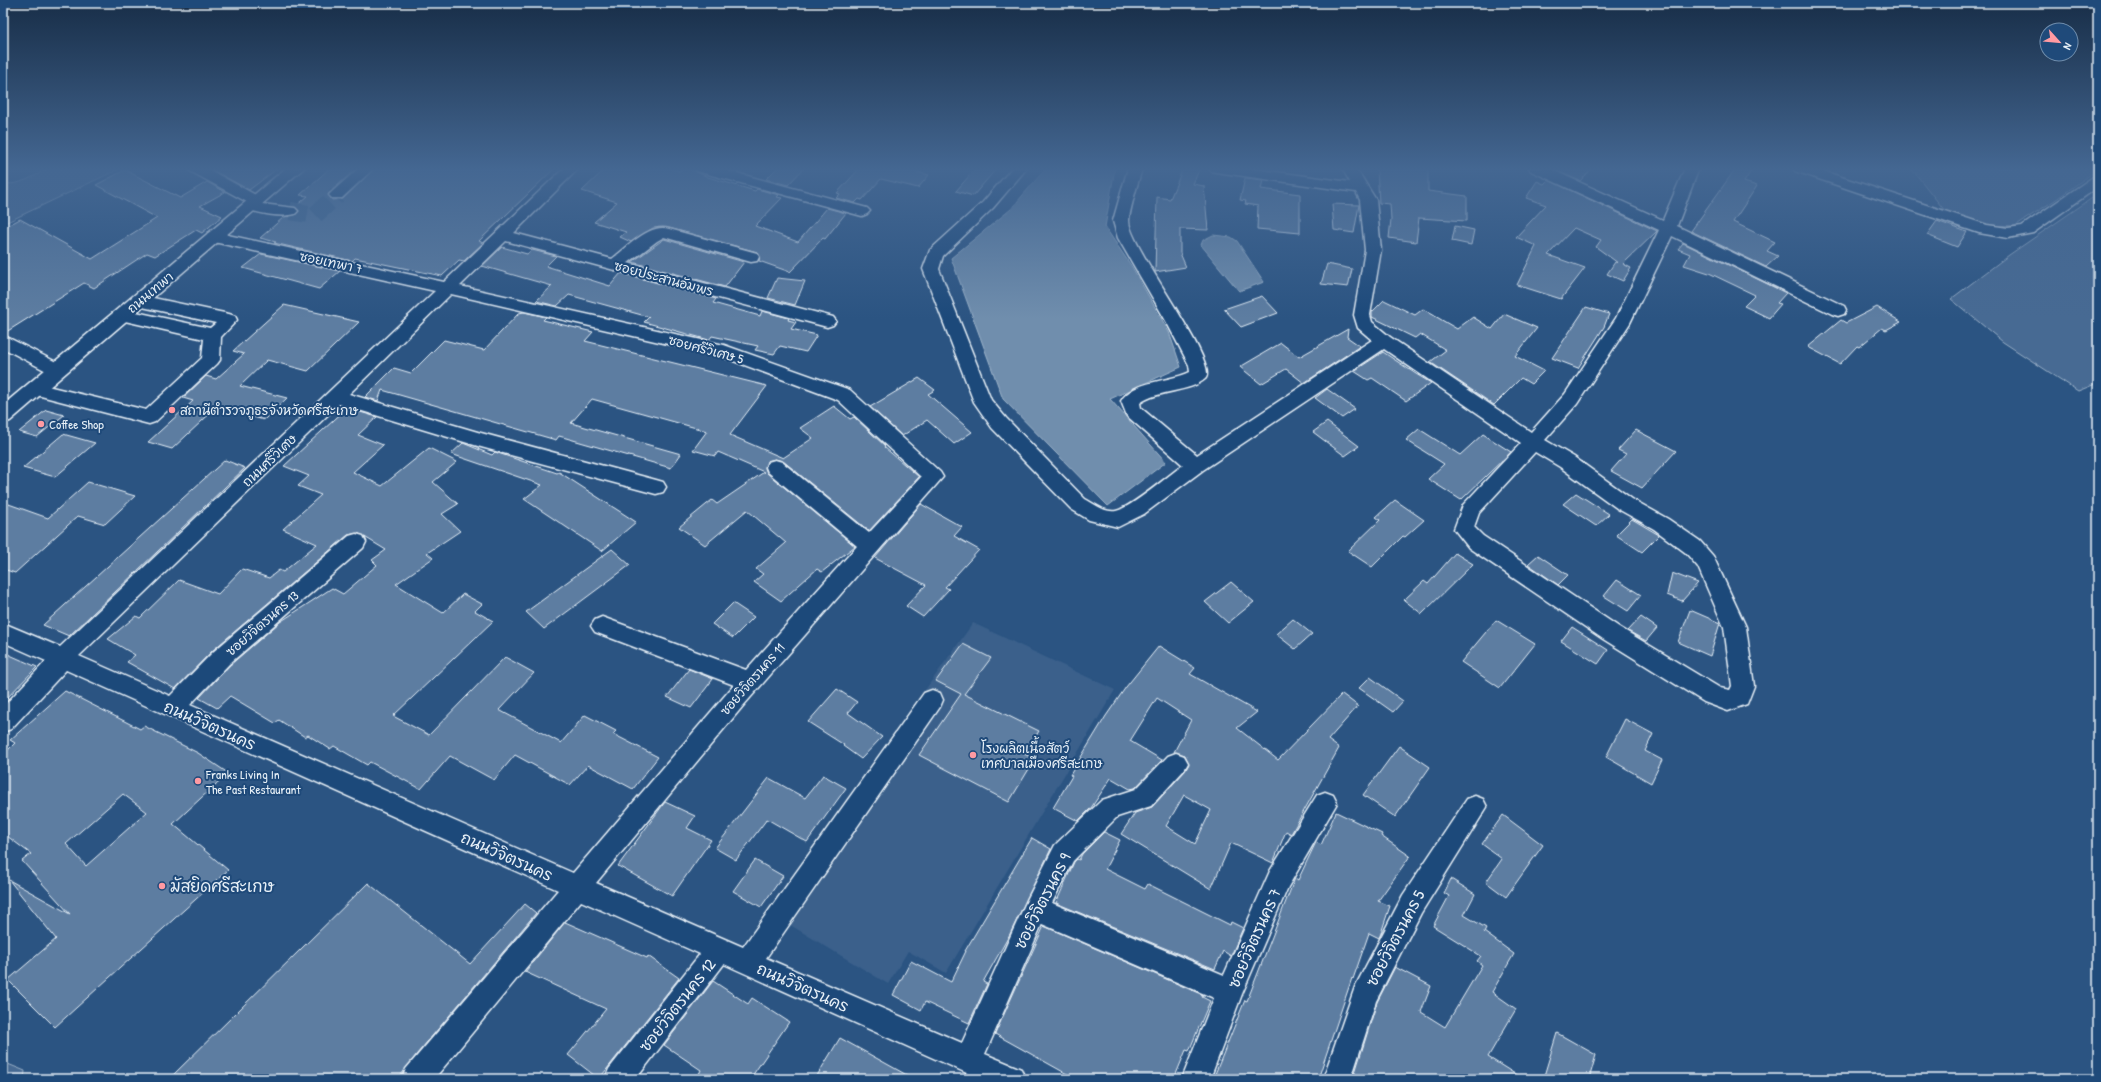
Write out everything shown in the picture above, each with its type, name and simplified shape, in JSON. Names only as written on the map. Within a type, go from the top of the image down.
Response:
[{"type":"main road","name":"ถนนเทพา","points":[[3,416],[236,218]]},
{"type":"street","name":"ถนนศรีวิเศษ","points":[[3,722],[62,659],[519,218]]},
{"type":"street","points":[[974,218],[936,254],[931,269],[983,402],[999,423],[1078,504],[1096,515],[1118,518],[1137,509],[1196,466],[1384,341]]},
{"type":"street","points":[[1122,218],[1126,238],[1175,321],[1198,365],[1199,375],[1191,379],[1141,392],[1130,401],[1133,411],[1196,466]]},
{"type":"street","points":[[1370,218],[1373,250],[1362,315],[1364,324],[1384,341],[1533,442],[1567,462],[1625,504],[1660,524],[1693,547],[1701,557],[1735,627],[1743,686],[1739,697],[1728,701],[1712,695],[1611,633],[1476,542],[1464,529],[1470,510],[1533,442],[1571,399],[1624,319],[1672,218]]},
{"type":"street","points":[[1647,218],[1838,310]]},
{"type":"street","points":[[1951,218],[1985,230],[2008,233],[2027,230],[2043,218]]},
{"type":"street","points":[[615,265],[651,237],[663,232],[751,257]]},
{"type":"street","name":"ซอยประสานอัมพร","points":[[502,235],[827,321]]},
{"type":"street","name":"ซอยเทพา 7","points":[[214,237],[447,288]]},
{"type":"street","name":"ซอยศรีวิเศษ 5","points":[[447,288],[724,351],[844,395],[933,476]]},
{"type":"street","points":[[35,389],[149,417],[211,360],[213,335],[229,320],[139,300]]},
{"type":"street","points":[[122,315],[213,335]]},
{"type":"street","points":[[3,341],[58,370]]},
{"type":"street","points":[[335,396],[481,440],[656,487]]},
{"type":"street","points":[[775,467],[870,544]]},
{"type":"street","name":"ซอยวิจิตรนคร 11","points":[[416,1079],[578,888],[749,681],[870,544],[933,476]]},
{"type":"street","name":"ซอยวิจิตรนคร 13","points":[[172,708],[221,658],[356,542]]},
{"type":"street","points":[[602,626],[749,681]]},
{"type":"street","name":"ถนนวิจิตรนคร","points":[[3,632],[1011,1079]]},
{"type":"street","points":[[748,962],[932,700]]},
{"type":"street","name":"ซอยวิจิตรนคร 9","points":[[968,1060],[1036,909],[1064,853],[1110,808],[1143,798],[1176,763]]},
{"type":"street","name":"ซอยวิจิตรนคร 7","points":[[1196,1079],[1230,991],[1279,879],[1325,803]]},
{"type":"street","name":"ซอยวิจิตรนคร 5","points":[[1337,1079],[1364,996],[1412,904],[1475,807]]},
{"type":"street","points":[[1036,909],[1230,991]]},
{"type":"street","name":"ซอยวิจิตรนคร 12","points":[[619,1079],[720,950]]},
{"type":"shaded area","points":[[3,218],[15,218],[3,224]]},
{"type":"shaded area","points":[[999,218],[1106,218],[1105,227],[1132,267],[1169,332],[1181,367],[1110,399],[1166,462],[1108,506],[1003,399],[951,258]]},
{"type":"shaded area","points":[[1966,218],[2027,218],[2015,226],[1984,225]]},
{"type":"shaded area","points":[[2062,218],[2098,218],[2098,383],[2078,391],[2003,342],[1951,299],[2009,255]]},
{"type":"shaded area","points":[[1213,235],[1231,237],[1237,241],[1264,282],[1239,291],[1201,245],[1203,240]]},
{"type":"shaded area","points":[[973,623],[1115,690],[946,973],[908,951],[888,984],[767,911]]},
{"type":"shaded area","points":[[3,1062],[25,1071],[24,1079],[3,1079]]},
{"type":"building","points":[[156,218],[219,218],[202,233],[196,230],[155,256],[147,253],[94,288],[84,283],[3,334],[3,228],[20,219],[92,259]]},
{"type":"building","points":[[282,218],[502,218],[479,241],[483,243],[464,261],[459,260],[442,276],[355,258],[352,261],[274,243],[276,242],[260,238]]},
{"type":"building","points":[[598,218],[762,218],[755,226],[798,242],[818,218],[842,218],[825,239],[823,238],[790,272],[759,261],[760,256],[757,252],[669,228],[653,228],[631,242],[620,237],[626,232],[594,222]]},
{"type":"building","points":[[1156,218],[1207,218],[1208,230],[1180,229],[1180,253],[1186,267],[1155,272]]},
{"type":"building","points":[[1257,218],[1300,218],[1300,233],[1257,229]]},
{"type":"building","points":[[1333,218],[1357,218],[1354,233],[1334,230]]},
{"type":"building","points":[[1419,218],[1416,242],[1389,238],[1391,219]]},
{"type":"building","points":[[1427,218],[1467,218],[1467,221]]},
{"type":"building","points":[[1533,218],[1630,218],[1657,231],[1623,264],[1631,268],[1623,281],[1607,274],[1615,262],[1618,263],[1596,247],[1601,240],[1574,228],[1548,255],[1585,268],[1561,299],[1517,285],[1536,246],[1516,237]]},
{"type":"building","points":[[1700,218],[1735,218],[1733,222],[1775,242],[1767,251],[1778,256],[1766,267],[1691,231]]},
{"type":"building","points":[[1937,221],[1967,232],[1957,247],[1927,235]]},
{"type":"building","points":[[1455,226],[1474,230],[1471,245],[1452,241]]},
{"type":"building","points":[[664,239],[744,262],[725,287],[632,262]]},
{"type":"building","points":[[1683,243],[1786,293],[1777,303],[1781,304],[1769,318],[1744,306],[1755,295],[1709,273],[1684,265],[1690,254],[1678,249]]},
{"type":"building","points":[[502,247],[527,254],[532,250],[556,256],[546,266],[610,286],[621,273],[716,299],[713,303],[760,316],[762,311],[789,318],[788,320],[796,322],[791,329],[817,335],[806,352],[780,346],[774,354],[755,350],[758,346],[712,336],[709,340],[644,322],[649,317],[569,295],[557,306],[536,301],[552,286],[482,266]]},
{"type":"building","points":[[261,254],[340,271],[319,289],[243,268]]},
{"type":"building","points":[[1327,264],[1352,269],[1348,287],[1321,284]]},
{"type":"building","points":[[777,278],[805,281],[795,305],[768,298]]},
{"type":"building","points":[[1262,296],[1278,313],[1241,327],[1224,309]]},
{"type":"building","points":[[1384,300],[1415,315],[1423,309],[1457,329],[1473,317],[1492,329],[1504,314],[1537,328],[1515,356],[1544,371],[1531,384],[1521,378],[1494,405],[1430,362],[1446,350],[1420,334],[1415,338],[1372,317],[1372,312]]},
{"type":"building","points":[[284,305],[359,322],[308,371],[267,360],[240,386],[287,398],[264,420],[217,407],[172,449],[148,442],[193,401],[183,398],[206,376],[216,379],[244,354],[233,351]]},
{"type":"building","points":[[1586,307],[1609,314],[1604,327],[1578,368],[1552,358]]},
{"type":"building","points":[[1877,307],[1901,322],[1886,330],[1882,328],[1859,347],[1857,346],[1840,364],[1808,347],[1841,320],[1846,323]]},
{"type":"building","points":[[524,312],[546,317],[543,320],[593,332],[585,341],[767,386],[730,435],[783,458],[813,438],[800,428],[834,406],[850,419],[854,417],[885,446],[884,447],[919,477],[869,531],[783,461],[775,459],[767,461],[765,468],[767,473],[855,546],[822,572],[817,569],[781,601],[754,582],[763,574],[756,569],[786,543],[747,510],[705,545],[679,527],[712,500],[717,504],[764,472],[718,452],[715,456],[693,450],[707,431],[592,399],[571,423],[681,454],[671,468],[559,436],[556,440],[382,390],[378,401],[365,397],[394,368],[411,373],[444,340],[484,350],[519,313]]},
{"type":"building","points":[[1348,329],[1347,337],[1360,346],[1304,383],[1286,369],[1261,384],[1240,367],[1281,343],[1299,357]]},
{"type":"building","points":[[1383,352],[1431,383],[1406,401],[1372,378],[1368,380],[1354,371]]},
{"type":"building","points":[[919,378],[935,390],[928,394],[972,432],[954,444],[927,420],[902,436],[870,407]]},
{"type":"building","points":[[1327,389],[1355,409],[1342,418],[1315,398]]},
{"type":"building","points":[[347,408],[377,417],[358,435],[383,445],[353,472],[382,486],[429,448],[457,462],[433,482],[458,504],[442,514],[460,531],[427,553],[433,558],[396,584],[443,613],[463,594],[482,604],[475,611],[493,621],[393,716],[429,735],[505,657],[534,673],[499,710],[561,743],[585,715],[616,731],[613,734],[658,757],[633,789],[588,765],[570,785],[515,755],[494,780],[450,756],[421,789],[370,762],[367,765],[334,746],[330,749],[308,735],[305,737],[279,720],[275,723],[230,696],[217,708],[199,698],[230,665],[280,622],[332,588],[343,594],[377,565],[372,560],[386,550],[358,533],[348,535],[212,651],[175,689],[127,662],[135,655],[108,639],[136,616],[140,618],[179,580],[218,594],[242,569],[269,578],[279,570],[283,572],[317,544],[283,529],[321,495],[298,486],[309,476],[284,466]]},
{"type":"building","name":"Coffee Shop","points":[[46,410],[64,415],[37,437],[19,432]]},
{"type":"building","points":[[1327,422],[1359,446],[1345,456],[1313,432]]},
{"type":"building","points":[[1419,429],[1460,455],[1483,434],[1511,452],[1461,500],[1428,479],[1444,464],[1406,440]]},
{"type":"building","points":[[1636,430],[1676,451],[1642,488],[1611,471],[1626,454],[1618,450]]},
{"type":"building","points":[[63,434],[95,443],[55,477],[23,468]]},
{"type":"building","points":[[463,443],[492,455],[495,452],[557,473],[559,472],[636,522],[602,551],[524,499],[542,485],[451,454]]},
{"type":"building","points":[[225,460],[245,468],[69,636],[43,625]]},
{"type":"building","points":[[88,482],[135,496],[105,524],[78,516],[15,573],[3,569],[3,502],[48,518]]},
{"type":"building","points":[[1576,493],[1609,514],[1596,526],[1563,504]]},
{"type":"building","points":[[1395,500],[1424,520],[1405,537],[1403,536],[1372,567],[1348,551],[1380,520],[1376,517]]},
{"type":"building","points":[[921,504],[962,527],[954,536],[979,550],[945,587],[949,589],[923,617],[906,606],[926,585],[875,558]]},
{"type":"building","points":[[1632,519],[1659,535],[1642,552],[1616,535]]},
{"type":"building","points":[[612,549],[630,565],[544,629],[526,612]]},
{"type":"building","points":[[1455,553],[1473,564],[1422,614],[1404,600],[1424,581],[1428,584]]},
{"type":"building","points":[[1538,555],[1568,575],[1558,585],[1528,564]]},
{"type":"building","points":[[1672,573],[1698,583],[1682,601],[1667,595]]},
{"type":"building","points":[[1617,580],[1641,595],[1628,611],[1604,596]]},
{"type":"building","points":[[1231,582],[1254,602],[1228,623],[1205,602]]},
{"type":"building","points":[[733,603],[754,617],[733,638],[712,624]]},
{"type":"building","points":[[1690,610],[1720,623],[1710,656],[1678,642]]},
{"type":"building","points":[[1641,617],[1657,628],[1646,641],[1628,631]]},
{"type":"building","points":[[1293,619],[1312,634],[1295,649],[1276,634]]},
{"type":"building","points":[[1496,620],[1535,644],[1500,688],[1461,662]]},
{"type":"building","points":[[1572,627],[1608,650],[1598,664],[1561,641]]},
{"type":"building","name":"โรงผลิตเนื้อสัตว์ เทศบาลเมืองศรีสะเกษ","points":[[963,644],[991,658],[964,694],[1039,731],[1024,754],[1035,759],[1009,802],[919,755],[961,694],[936,681]]},
{"type":"building","points":[[1159,646],[1195,668],[1190,674],[1257,712],[1237,728],[1278,760],[1342,694],[1358,706],[1328,740],[1339,748],[1291,834],[1286,831],[1273,863],[1231,843],[1211,889],[1121,834],[1135,813],[1152,807],[1185,771],[1189,764],[1185,755],[1174,752],[1191,720],[1157,698],[1130,741],[1162,760],[1135,788],[1130,789],[1111,778],[1091,808],[1078,821],[1053,808],[1072,776],[1070,775],[1106,716],[1126,687]],"holes":[[[1184,795],[1211,810],[1195,844],[1166,826]]]},
{"type":"building","points":[[3,652],[37,667],[3,702]]},
{"type":"building","points":[[689,669],[713,679],[691,708],[667,697]]},
{"type":"building","points":[[1370,677],[1403,701],[1393,712],[1359,688]]},
{"type":"building","points":[[837,689],[857,702],[848,713],[882,737],[861,759],[843,746],[844,745],[808,722]]},
{"type":"building","points":[[65,691],[140,729],[144,726],[198,753],[228,773],[173,824],[228,870],[55,1027],[8,980],[56,939],[9,880],[70,914],[22,861],[31,854],[3,833],[3,755],[15,743],[10,740]],"holes":[[[123,794],[147,812],[86,866],[66,844]]]},
{"type":"building","points":[[1625,719],[1653,734],[1645,751],[1662,760],[1651,783],[1606,757]]},
{"type":"building","points":[[1399,746],[1430,767],[1395,817],[1363,795]]},
{"type":"building","points":[[823,775],[846,788],[807,842],[767,819],[736,860],[715,848],[769,778],[805,798]]},
{"type":"building","points":[[665,802],[695,816],[687,828],[711,840],[672,896],[618,866]]},
{"type":"building","points":[[1336,812],[1382,834],[1381,836],[1410,856],[1378,901],[1390,906],[1381,933],[1379,938],[1369,933],[1353,979],[1352,978],[1318,1079],[1213,1079],[1245,1000],[1247,1001],[1295,878],[1298,880],[1316,842],[1321,845]]},
{"type":"building","points":[[1503,815],[1543,845],[1506,897],[1486,882],[1502,859],[1482,844]]},
{"type":"building","points":[[1104,832],[1120,840],[1105,869],[1145,889],[1148,884],[1230,925],[1231,922],[1243,928],[1231,956],[1223,951],[1215,969],[1056,903],[1074,862],[1077,859],[1079,860],[1082,854]]},
{"type":"building","points":[[1032,838],[1051,849],[1010,934],[983,982],[987,984],[969,1023],[925,1002],[921,1010],[893,995],[911,961],[951,982],[965,951]]},
{"type":"building","points":[[755,860],[783,876],[761,907],[733,891]]},
{"type":"building","points":[[1451,879],[1475,894],[1464,915],[1486,928],[1484,932],[1514,954],[1492,992],[1516,1009],[1488,1057],[1523,1079],[1353,1079],[1377,1002],[1395,967],[1431,986],[1421,1012],[1445,1027],[1482,965],[1477,961],[1481,956],[1433,926],[1449,896],[1444,893]]},
{"type":"building","points":[[368,883],[470,964],[525,904],[536,913],[417,1054],[398,1079],[169,1079]]},
{"type":"building","points":[[565,922],[647,958],[648,956],[679,978],[599,1079],[568,1055],[606,1009],[525,972]]},
{"type":"building","points":[[1044,926],[1203,995],[1202,997],[1210,1001],[1189,1051],[1186,1050],[1174,1079],[1076,1079],[995,1034]]},
{"type":"building","points":[[713,981],[748,1004],[752,998],[789,1022],[750,1079],[706,1079],[699,1074],[701,1070],[664,1045]]},
{"type":"building","points":[[1557,1033],[1596,1055],[1589,1079],[1543,1079]]},
{"type":"building","points":[[840,1038],[914,1079],[815,1079]]},
{"type":"place","name":"สถานีตำรวจภูธรจังหวัดศรีสะเกษ","points":[[172,410]]},
{"type":"place","name":"Coffee Shop","points":[[41,424]]},
{"type":"place","name":"โรงผลิตเนื้อสัตว์ เทศบาลเมืองศรีสะเกษ","points":[[973,755]]},
{"type":"place","name":"Franks Living In The Past Restaurant","points":[[198,781]]},
{"type":"place","name":"มัสยิดศรีสะเกษ","points":[[162,886]]}]
